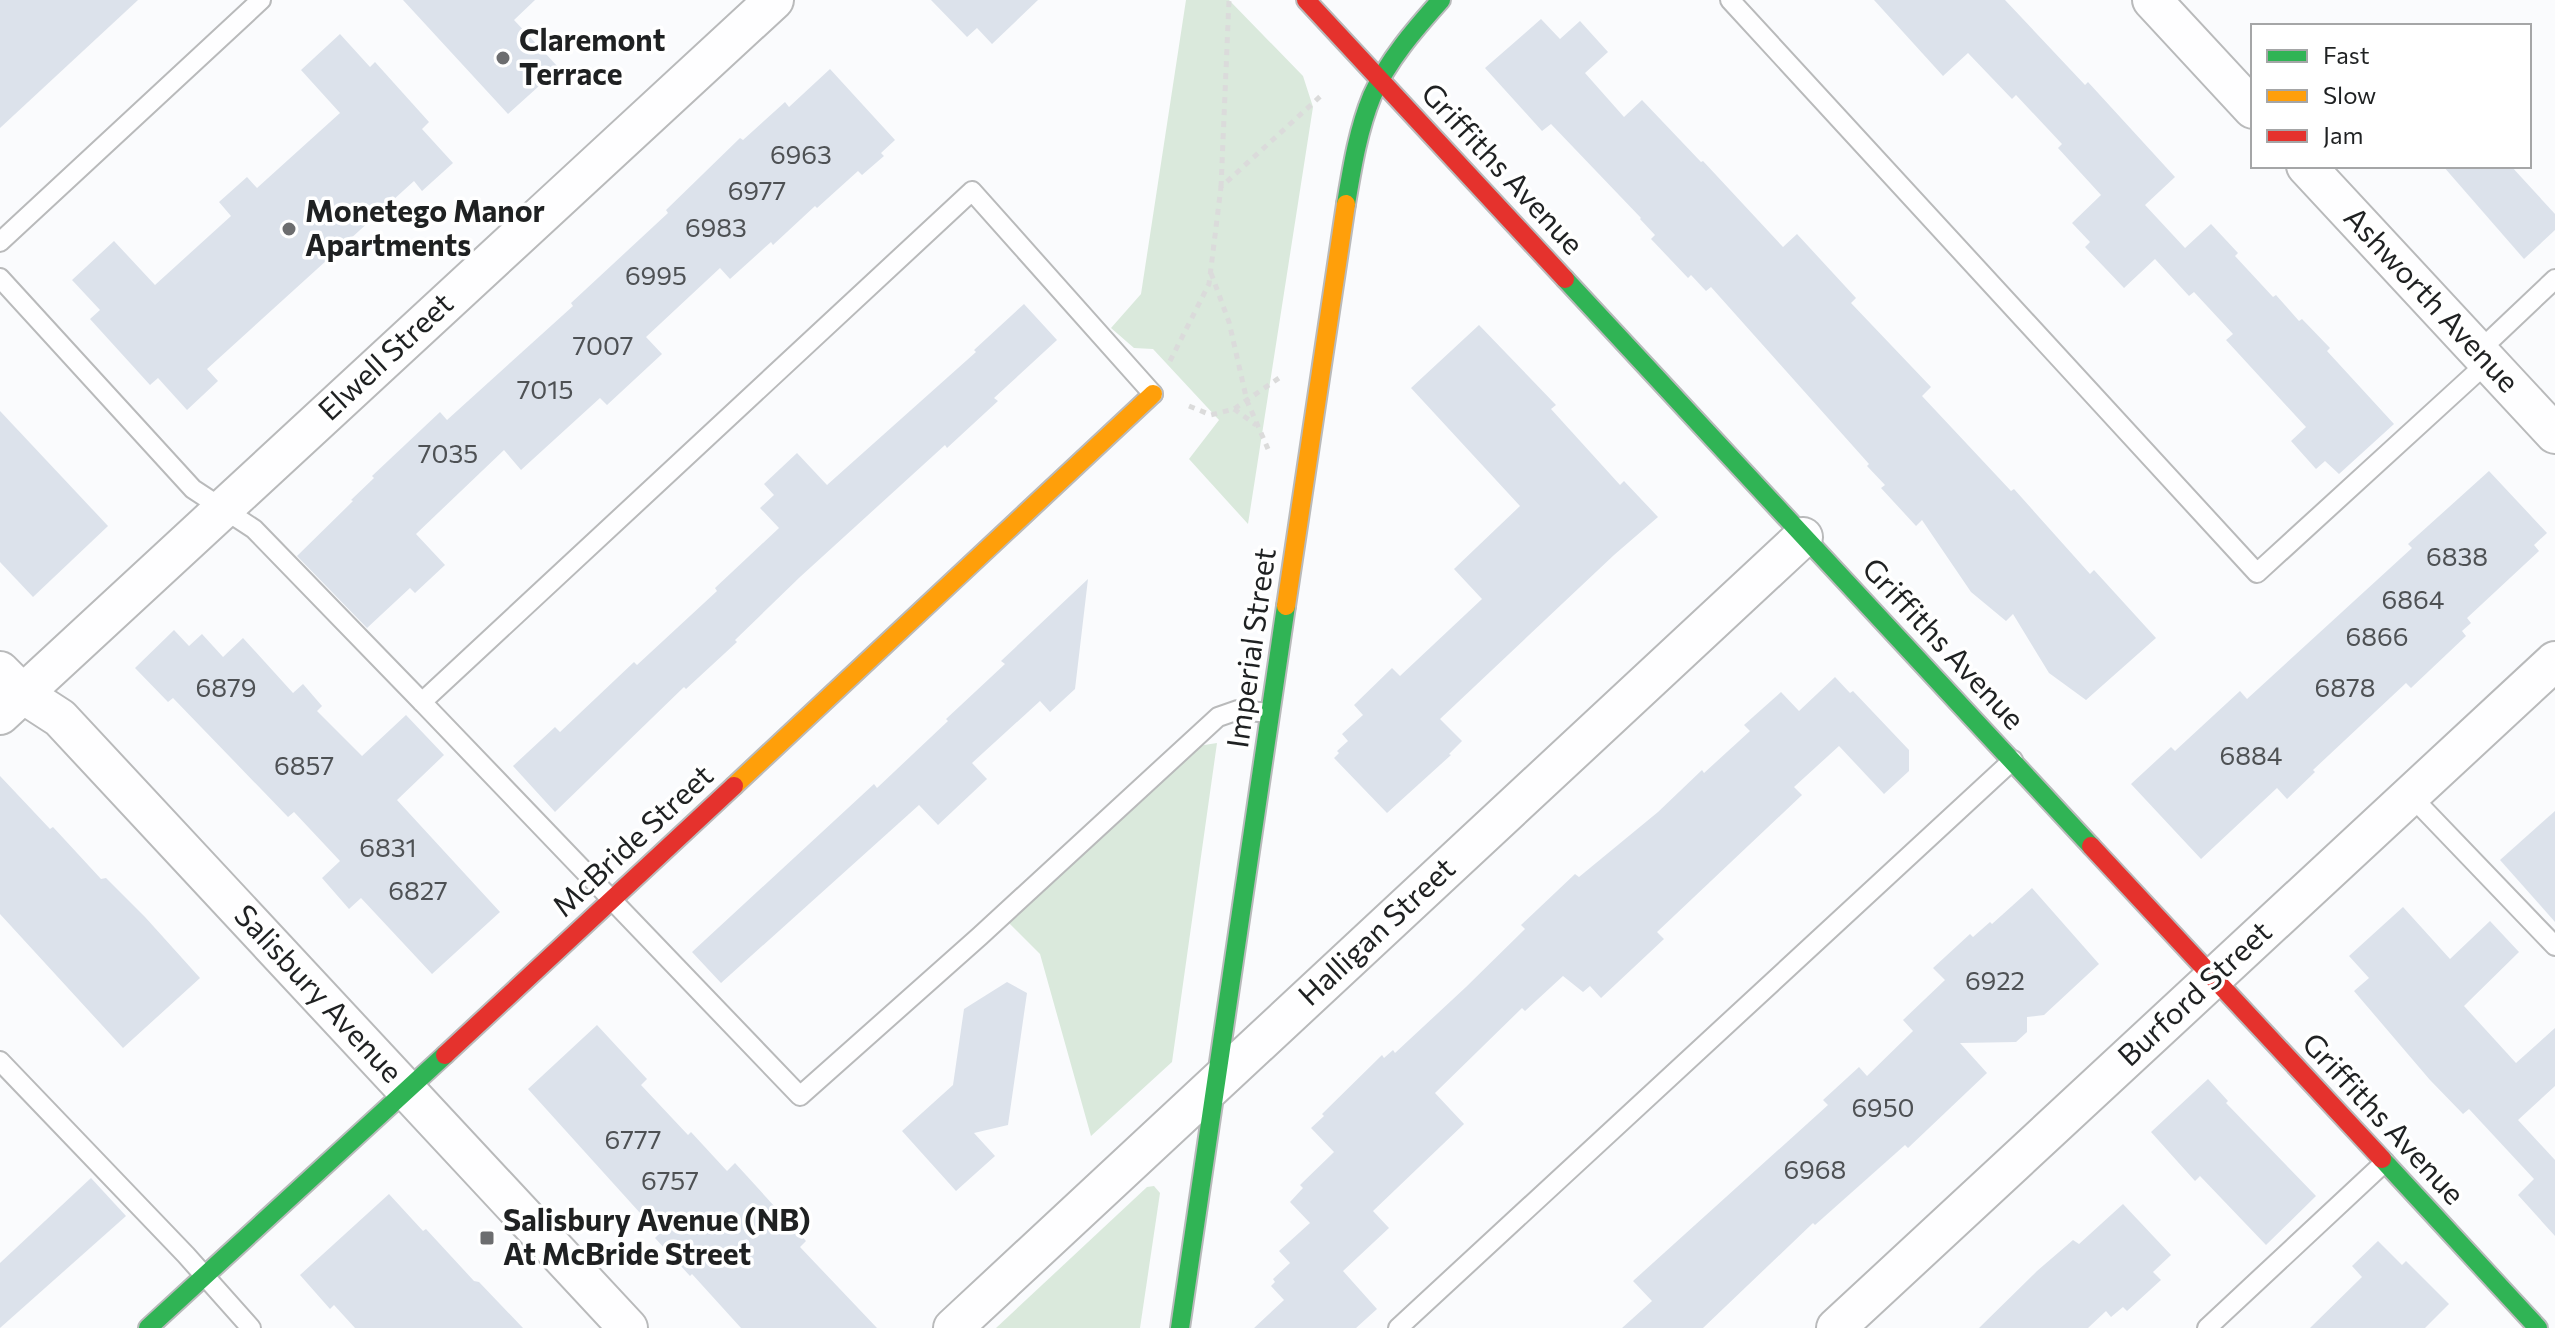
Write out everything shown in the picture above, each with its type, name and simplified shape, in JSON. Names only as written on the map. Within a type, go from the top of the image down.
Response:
[{"type":"street","name":"Elwell Street","points":[[8,693],[222,508],[774,0]]},
{"type":"street","name":"Griffiths Avenue","points":[[1306,0],[2538,1328]]},
{"type":"street","name":"Imperial Street","points":[[1180,1328],[1346,201],[1361,128],[1380,79],[1404,42],[1441,0]]},
{"type":"street","points":[[2152,0],[2251,107]]},
{"type":"street","name":"Ashworth Avenue","points":[[2308,168],[2555,434]]},
{"type":"street","name":"McBride Street","points":[[148,1328],[408,1090],[1153,394]]},
{"type":"street","name":"Halligan Street","points":[[953,1328],[1803,537]]},
{"type":"street","name":"Burford Street","points":[[1836,1328],[2555,661]]},
{"type":"street","name":"Salisbury Avenue","points":[[8,693],[60,718],[628,1328]]},
{"type":"lane","points":[[0,242],[261,0]]},
{"type":"lane","points":[[1730,0],[2257,573],[2484,356],[2555,279]]},
{"type":"lane","points":[[422,702],[972,191],[1153,394]]},
{"type":"lane","points":[[0,278],[193,489],[254,529],[800,1096],[1218,717],[1238,710],[1270,713]]},
{"type":"lane","points":[[1398,1328],[2013,760]]},
{"type":"lane","points":[[2411,796],[2555,946]]},
{"type":"lane","points":[[0,1061],[7,1082],[204,1276],[251,1328]]},
{"type":"lane","points":[[2207,1328],[2385,1162]]},
{"type":"path","points":[[1229,0],[1221,187],[1209,284],[1153,394],[1211,415],[1234,409],[1273,383],[1285,371]]},
{"type":"path","points":[[1221,187],[1324,93]]},
{"type":"path","points":[[1210,272],[1229,322],[1247,401],[1273,458]]},
{"type":"path","points":[[1234,409],[1256,425]]},
{"type":"green space","points":[[1186,0],[1229,0],[1303,76],[1313,107],[1248,524],[1189,459],[1219,420],[1153,349],[1134,348],[1111,328],[1141,294]]},
{"type":"green space","points":[[1217,743],[1172,1062],[1091,1136],[1040,954],[1009,923],[1198,746]]},
{"type":"green space","points":[[1154,1186],[1160,1193],[1140,1328],[996,1328],[1147,1187]]},
{"type":"building","points":[[0,0],[138,0],[0,128]]},
{"type":"building","name":"Claremont Terrace","points":[[403,0],[535,0],[514,20],[559,68],[508,114]]},
{"type":"building","points":[[931,0],[1038,0],[992,44],[977,28],[967,37]]},
{"type":"building","points":[[1874,0],[2005,0],[2085,85],[2088,82],[2175,177],[2145,205],[2185,248],[2211,224],[2238,253],[2235,256],[2273,297],[2276,295],[2299,321],[2302,319],[2330,348],[2327,351],[2394,424],[2339,474],[2325,461],[2316,469],[2291,441],[2306,427],[2226,340],[2233,334],[2194,292],[2189,296],[2155,259],[2124,288],[2085,247],[2090,242],[2072,223],[2101,195],[2058,148],[2062,144],[2016,95],[2012,99],[1968,53],[1943,76]]},
{"type":"building","points":[[1541,19],[1560,39],[1580,21],[1608,52],[1585,73],[1624,117],[1642,100],[1783,247],[1797,234],[1856,298],[1851,303],[1931,387],[1922,396],[2011,491],[2014,489],[2090,574],[2094,570],[2156,638],[2086,700],[2049,673],[2013,614],[2006,621],[1971,592],[1922,520],[1916,526],[1881,488],[1885,485],[1867,466],[1869,464],[1711,287],[1706,291],[1691,275],[1688,278],[1651,239],[1655,235],[1641,218],[1551,124],[1542,131],[1485,68]]},
{"type":"building","name":"Monetego Manor Apartments","points":[[340,34],[370,67],[375,62],[429,122],[422,129],[453,163],[422,191],[414,181],[207,369],[218,381],[187,410],[158,378],[150,385],[90,319],[100,310],[72,280],[114,241],[155,285],[231,216],[219,202],[247,177],[257,188],[340,113],[301,70]]},
{"type":"building","points":[[830,69],[895,140],[881,153],[884,156],[862,175],[858,171],[730,279],[720,268],[646,337],[662,354],[607,405],[600,398],[521,470],[504,450],[416,534],[445,565],[415,593],[410,588],[367,628],[297,556],[353,501],[374,478],[372,476],[440,412],[447,420],[573,306],[571,303],[668,213],[666,210],[740,138],[743,140],[785,102],[789,107]]},
{"type":"building","points":[[2445,168],[2513,168],[2555,214],[2555,230],[2524,259]]},
{"type":"building","points":[[1024,304],[1057,340],[994,398],[998,401],[800,577],[735,640],[737,642],[686,689],[684,687],[555,812],[513,766],[555,727],[560,732],[634,662],[637,665],[779,528],[760,508],[774,495],[764,484],[797,453],[827,485],[976,352],[974,350]]},
{"type":"building","points":[[1479,325],[1556,405],[1551,409],[1620,485],[1624,481],[1658,517],[1440,719],[1462,741],[1451,755],[1387,813],[1334,758],[1348,741],[1342,734],[1363,715],[1354,705],[1392,668],[1400,676],[1482,599],[1454,569],[1520,506],[1411,388]]},
{"type":"building","points":[[0,411],[108,526],[33,597],[0,562]]},
{"type":"building","points":[[2489,471],[2547,533],[2534,545],[2539,551],[2467,618],[2471,623],[2462,631],[2466,636],[2411,688],[2406,683],[2313,770],[2315,772],[2287,799],[2277,788],[2201,859],[2131,784],[2171,747],[2175,751],[2240,691],[2247,699],[2412,548],[2408,544]]},
{"type":"building","points":[[1088,579],[1075,689],[1050,712],[1040,701],[972,763],[987,779],[938,825],[919,805],[721,983],[692,952],[874,784],[877,788],[1005,664],[1001,661]]},
{"type":"building","points":[[174,630],[189,646],[202,634],[223,657],[243,638],[293,693],[303,684],[322,706],[317,711],[362,756],[406,715],[444,755],[397,800],[500,912],[432,974],[361,898],[349,909],[322,878],[340,861],[294,812],[288,817],[173,698],[168,702],[135,668]]},
{"type":"building","points":[[1835,677],[1850,693],[1853,691],[1909,750],[1909,771],[1884,794],[1839,746],[1794,787],[1802,795],[1657,932],[1664,939],[1601,998],[1590,986],[1583,992],[1563,976],[1525,1011],[1522,1008],[1435,1093],[1464,1124],[1373,1211],[1389,1228],[1343,1271],[1377,1309],[1356,1328],[1254,1328],[1284,1300],[1271,1286],[1275,1282],[1273,1279],[1290,1263],[1279,1251],[1310,1223],[1290,1202],[1303,1188],[1300,1185],[1334,1152],[1311,1128],[1324,1116],[1322,1114],[1382,1055],[1384,1058],[1393,1050],[1395,1053],[1466,987],[1525,929],[1521,925],[1575,874],[1579,877],[1750,731],[1744,725],[1781,692],[1799,711]]},
{"type":"building","points":[[0,776],[101,879],[106,878],[145,917],[200,978],[123,1048],[0,914]]},
{"type":"building","points":[[2555,811],[2555,922],[2500,860]]},
{"type":"building","points":[[2032,888],[2099,964],[2044,1015],[2027,1017],[2027,1032],[2016,1042],[1960,1043],[1987,1073],[1908,1148],[1905,1145],[1815,1225],[1813,1223],[1703,1328],[1622,1328],[1652,1301],[1633,1281],[1828,1105],[1823,1100],[1859,1067],[1867,1076],[1913,1031],[1903,1020],[1945,980],[1933,968],[1970,934],[1973,937],[1990,922],[1992,924]]},
{"type":"building","points":[[2403,907],[2450,959],[2490,921],[2519,952],[2464,1006],[2516,1063],[2555,1028],[2555,1086],[2518,1120],[2555,1160],[2555,1236],[2518,1195],[2534,1179],[2469,1109],[2463,1114],[2430,1080],[2354,991],[2369,978],[2349,956]]},
{"type":"building","points":[[1007,982],[1027,993],[1008,1125],[974,1133],[995,1156],[956,1191],[902,1131],[953,1085],[964,1009]]},
{"type":"building","points":[[597,1025],[647,1079],[641,1085],[727,1171],[735,1163],[806,1241],[800,1247],[877,1328],[741,1328],[692,1274],[690,1276],[655,1238],[659,1234],[528,1089]]},
{"type":"building","points":[[2208,1079],[2228,1101],[2226,1103],[2316,1196],[2266,1245],[2200,1176],[2195,1181],[2151,1132]]},
{"type":"building","points":[[91,1178],[126,1216],[0,1328],[0,1263]]},
{"type":"building","points":[[389,1194],[523,1328],[355,1328],[334,1305],[330,1309],[300,1275]]},
{"type":"building","points":[[2123,1204],[2171,1255],[2153,1272],[2161,1280],[2127,1311],[2123,1307],[2111,1317],[2106,1311],[2088,1328],[1979,1328],[2073,1240],[2079,1244]]},
{"type":"building","points":[[2378,1241],[2402,1265],[2406,1261],[2449,1304],[2425,1328],[2310,1328],[2362,1277],[2352,1266]]},
{"type":"traffic: fast","points":[[1346,204],[1359,136],[1378,83],[1394,57],[1441,0]]},
{"type":"traffic: fast","points":[[1565,279],[2091,846]]},
{"type":"traffic: fast","points":[[1180,1328],[1286,606]]},
{"type":"traffic: fast","points":[[148,1328],[445,1055]]},
{"type":"traffic: fast","points":[[2382,1159],[2538,1328]]},
{"type":"traffic: slow","points":[[1286,606],[1346,204]]},
{"type":"traffic: slow","points":[[734,786],[1153,394]]},
{"type":"traffic: jam","points":[[1306,0],[1565,279]]},
{"type":"traffic: jam","points":[[445,1055],[734,786]]},
{"type":"traffic: jam","points":[[2091,846],[2382,1159]]},
{"type":"place","name":"Claremont Terrace","points":[[503,58]]},
{"type":"place","name":"Monetego Manor Apartments","points":[[289,229]]},
{"type":"place","name":"Salisbury Avenue (NB) At McBride Street","points":[[487,1238]]}]
